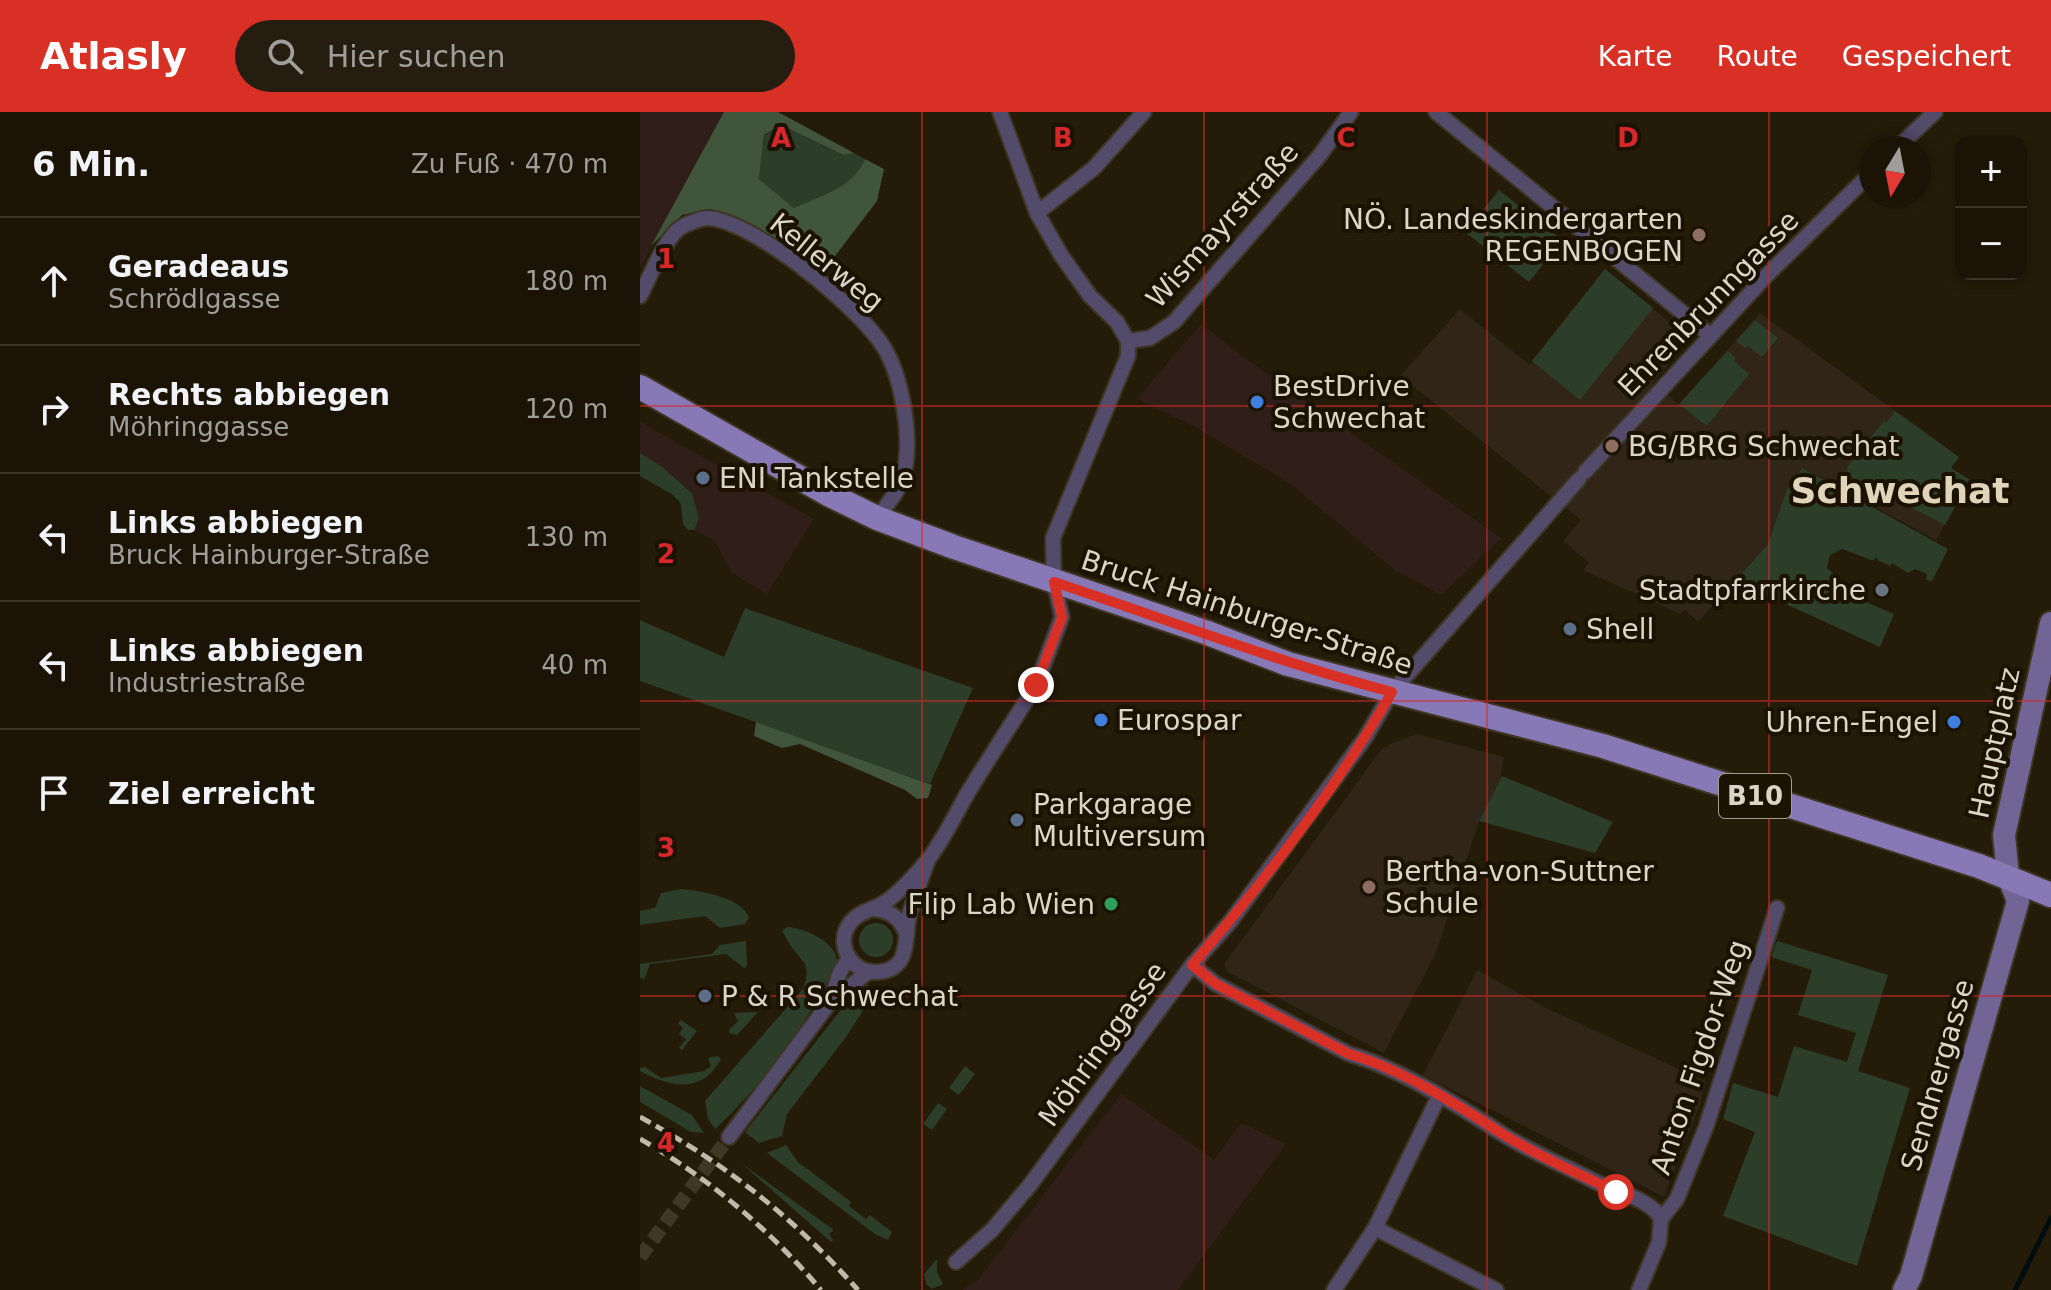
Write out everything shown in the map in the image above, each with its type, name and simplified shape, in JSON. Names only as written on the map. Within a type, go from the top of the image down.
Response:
[{"type":"main road","name":"Bruck Hainburger-Straße","points":[[640,387],[790,475],[877,518],[1054,582],[1205,632],[1288,664],[1603,746],[2008,876]]},
{"type":"main road","name":"B10","points":[[2008,876],[2047,893]]},
{"type":"street","points":[[928,860],[910,914],[904,955],[895,966],[884,972],[868,972],[857,966],[844,946],[847,927],[855,917],[874,909],[899,891],[928,860],[1036,685],[1062,617],[1054,582],[1053,538],[1128,356],[1128,341],[1117,322],[1090,296],[1037,213],[1000,112]]},
{"type":"street","points":[[1037,213],[1094,168],[1144,112]]},
{"type":"street","name":"Wismayrstraße","points":[[1128,341],[1150,338],[1174,322],[1320,155],[1351,112]]},
{"type":"street","points":[[1436,112],[1710,335]]},
{"type":"street","points":[[1910,136],[1935,112]]},
{"type":"street","name":"Ehrenbrunngasse","points":[[1392,692],[1710,335],[1859,185]]},
{"type":"street","name":"Kellerweg","points":[[640,296],[679,228],[706,218],[737,225],[769,242],[859,315],[887,353],[905,418],[906,459],[898,489],[877,518]]},
{"type":"street","name":"Hauptplatz","points":[[2008,876],[2004,835],[2051,623]]},
{"type":"street","name":"Möhringgasse","points":[[956,1262],[992,1230],[1030,1185],[1192,965],[1238,911],[1365,738],[1392,692]]},
{"type":"street","name":"Sendnergasse","points":[[1904,1290],[1911,1276],[2018,901],[2008,876]]},
{"type":"street","name":"Anton Figdor-Weg","points":[[1661,1219],[1677,1199],[1706,1127],[1777,908]]},
{"type":"street","points":[[874,909],[895,916],[903,924],[907,935]]},
{"type":"street","points":[[729,1137],[830,1002],[840,972],[849,958]]},
{"type":"street","points":[[1192,965],[1229,991],[1349,1054],[1370,1060],[1616,1192],[1649,1203],[1661,1219],[1659,1242],[1639,1290]]},
{"type":"street","points":[[830,1002],[868,972]]},
{"type":"street","points":[[1334,1290],[1375,1228],[1439,1096]]},
{"type":"street","points":[[1375,1228],[1496,1290]]},
{"type":"shaded area","points":[[640,112],[724,112],[640,269]]},
{"type":"shaded area","name":"BG/BRG Schwechat","points":[[1605,269],[1686,336],[1686,345],[1652,383],[1679,404],[1760,313],[1959,457],[1951,468],[1970,480],[1936,540],[1802,468],[1787,490],[1768,544],[1698,622],[1685,610],[1680,614],[1583,570],[1589,563],[1563,541],[1581,520],[1400,376],[1460,309],[1530,365]]},
{"type":"shaded area","points":[[1201,324],[1501,538],[1442,595],[1396,571],[1288,482],[1193,426],[1137,399]]},
{"type":"shaded area","points":[[640,422],[814,519],[767,594],[732,573],[714,540],[694,530],[699,520],[692,493],[661,466],[640,453]]},
{"type":"shaded area","name":"Bertha-von-Suttner Schule","points":[[1417,734],[1504,757],[1500,779],[1479,821],[1436,953],[1384,1053],[1228,972],[1224,964],[1381,750]]},
{"type":"shaded area","points":[[1477,970],[1544,1007],[1705,1081],[1700,1104],[1664,1197],[1423,1075]]},
{"type":"shaded area","points":[[1121,1094],[1214,1160],[1241,1123],[1286,1144],[1178,1290],[962,1290],[978,1280]]},
{"type":"green space","points":[[724,112],[778,112],[854,153],[843,155],[781,125],[764,135],[759,179],[794,208],[844,184],[860,169],[865,159],[884,169],[877,201],[829,264],[711,209],[682,215],[651,246]]},
{"type":"green space","points":[[781,125],[842,155],[854,153],[865,159],[860,169],[844,184],[794,208],[759,179],[764,136]]},
{"type":"green space","points":[[1499,190],[1562,240],[1529,282],[1465,232]]},
{"type":"green space","points":[[1605,269],[1653,308],[1580,400],[1532,361]]},
{"type":"green space","points":[[1755,320],[1778,338],[1762,357],[1736,341]]},
{"type":"green space","points":[[1728,351],[1749,374],[1707,426],[1679,404]]},
{"type":"green space","points":[[1895,411],[1959,457],[1951,468],[1970,480],[1945,525],[1848,475],[1847,467]]},
{"type":"green space","points":[[640,453],[661,466],[692,493],[699,519],[694,530],[688,530],[683,524],[681,504],[673,495],[640,476]]},
{"type":"green space","points":[[1802,468],[1948,549],[1932,581],[1926,580],[1927,574],[1915,569],[1908,573],[1876,557],[1871,560],[1842,549],[1830,555],[1827,568],[1837,577],[1833,588],[1894,614],[1880,647],[1735,581],[1768,544],[1787,489]]},
{"type":"green space","points":[[745,608],[973,688],[930,784],[640,681],[640,620],[724,657]]},
{"type":"green space","points":[[756,722],[932,785],[928,798],[917,799],[905,790],[800,744],[782,748],[754,736]]},
{"type":"green space","points":[[1502,776],[1613,822],[1595,853],[1479,821]]},
{"type":"green space","points":[[681,889],[730,900],[749,918],[745,924],[720,928],[705,916],[640,925],[640,911],[655,908],[661,893]]},
{"type":"green space","points":[[876,923],[888,928],[893,940],[888,952],[876,957],[864,952],[859,940],[864,928]]},
{"type":"green space","points":[[787,927],[819,937],[832,948],[837,962],[784,1051],[715,1129],[708,1119],[705,1101],[803,989],[806,967],[782,931]]},
{"type":"green space","points":[[746,941],[747,966],[744,968],[726,954],[650,964],[644,980],[640,977],[640,964],[712,954],[720,945]]},
{"type":"green space","points":[[1777,941],[1888,975],[1858,1071],[1910,1088],[1857,1266],[1723,1216],[1755,1132],[1723,1119],[1733,1083],[1778,1097],[1794,1046],[1847,1062],[1856,1033],[1798,1015],[1812,970],[1771,957]]},
{"type":"green space","points":[[867,984],[875,992],[846,1037],[787,1114],[782,1136],[759,1143],[745,1132],[858,988]]},
{"type":"green space","points":[[758,1012],[737,1035],[729,1033],[738,1021],[734,1013]]},
{"type":"green space","points":[[681,1020],[697,1031],[682,1050],[679,1048],[686,1039],[679,1034],[683,1028],[678,1023]]},
{"type":"green space","points":[[718,1056],[721,1060],[708,1076],[695,1083],[663,1081],[640,1071],[645,1067],[661,1078],[704,1071],[711,1066],[708,1058]]},
{"type":"green space","points":[[965,1066],[975,1074],[959,1095],[949,1088]]},
{"type":"green space","points":[[640,1086],[692,1115],[704,1133],[691,1132],[640,1102]]},
{"type":"green space","points":[[938,1103],[947,1109],[932,1130],[923,1124]]},
{"type":"green space","points":[[786,1145],[798,1162],[851,1202],[849,1206],[866,1219],[870,1215],[892,1232],[888,1240],[875,1234],[767,1153]]},
{"type":"green space","points":[[741,1163],[834,1230],[829,1234],[833,1240],[831,1242]]},
{"type":"green space","points":[[937,1259],[937,1272],[943,1284],[932,1289],[926,1284],[924,1274]]},
{"type":"waterway","points":[[2015,1290],[2051,1218]]},
{"type":"tunnel","points":[[640,1257],[729,1137]]},
{"type":"railway","points":[[640,1117],[730,1173],[757,1194],[809,1239],[858,1290]]},
{"type":"railway","points":[[640,1139],[714,1188],[760,1226],[821,1290]]},
{"type":"place","name":"NÖ. Landeskindergarten REGENBOGEN","points":[[1699,235]]},
{"type":"place","name":"BestDrive Schwechat","points":[[1257,402]]},
{"type":"place","name":"BG/BRG Schwechat","points":[[1612,446]]},
{"type":"place","name":"ENI Tankstelle","points":[[703,478]]},
{"type":"place","name":"Stadtpfarrkirche","points":[[1882,590]]},
{"type":"place","name":"Shell","points":[[1570,629]]},
{"type":"place","name":"Eurospar","points":[[1101,720]]},
{"type":"place","name":"Uhren-Engel","points":[[1954,722]]},
{"type":"place","name":"Parkgarage Multiversum","points":[[1017,820]]},
{"type":"place","name":"Bertha-von-Suttner Schule","points":[[1369,887]]},
{"type":"place","name":"Flip Lab Wien","points":[[1111,904]]},
{"type":"place","name":"P & R Schwechat","points":[[705,996]]},
{"type":"district","name":"Schwechat","points":[[1900,490]]},
{"type":"route","points":[[1036,685],[1062,617],[1054,582],[1205,632],[1288,664],[1392,692],[1365,738],[1230,922],[1192,965],[1216,984],[1349,1054],[1370,1060],[1616,1192]]}]
